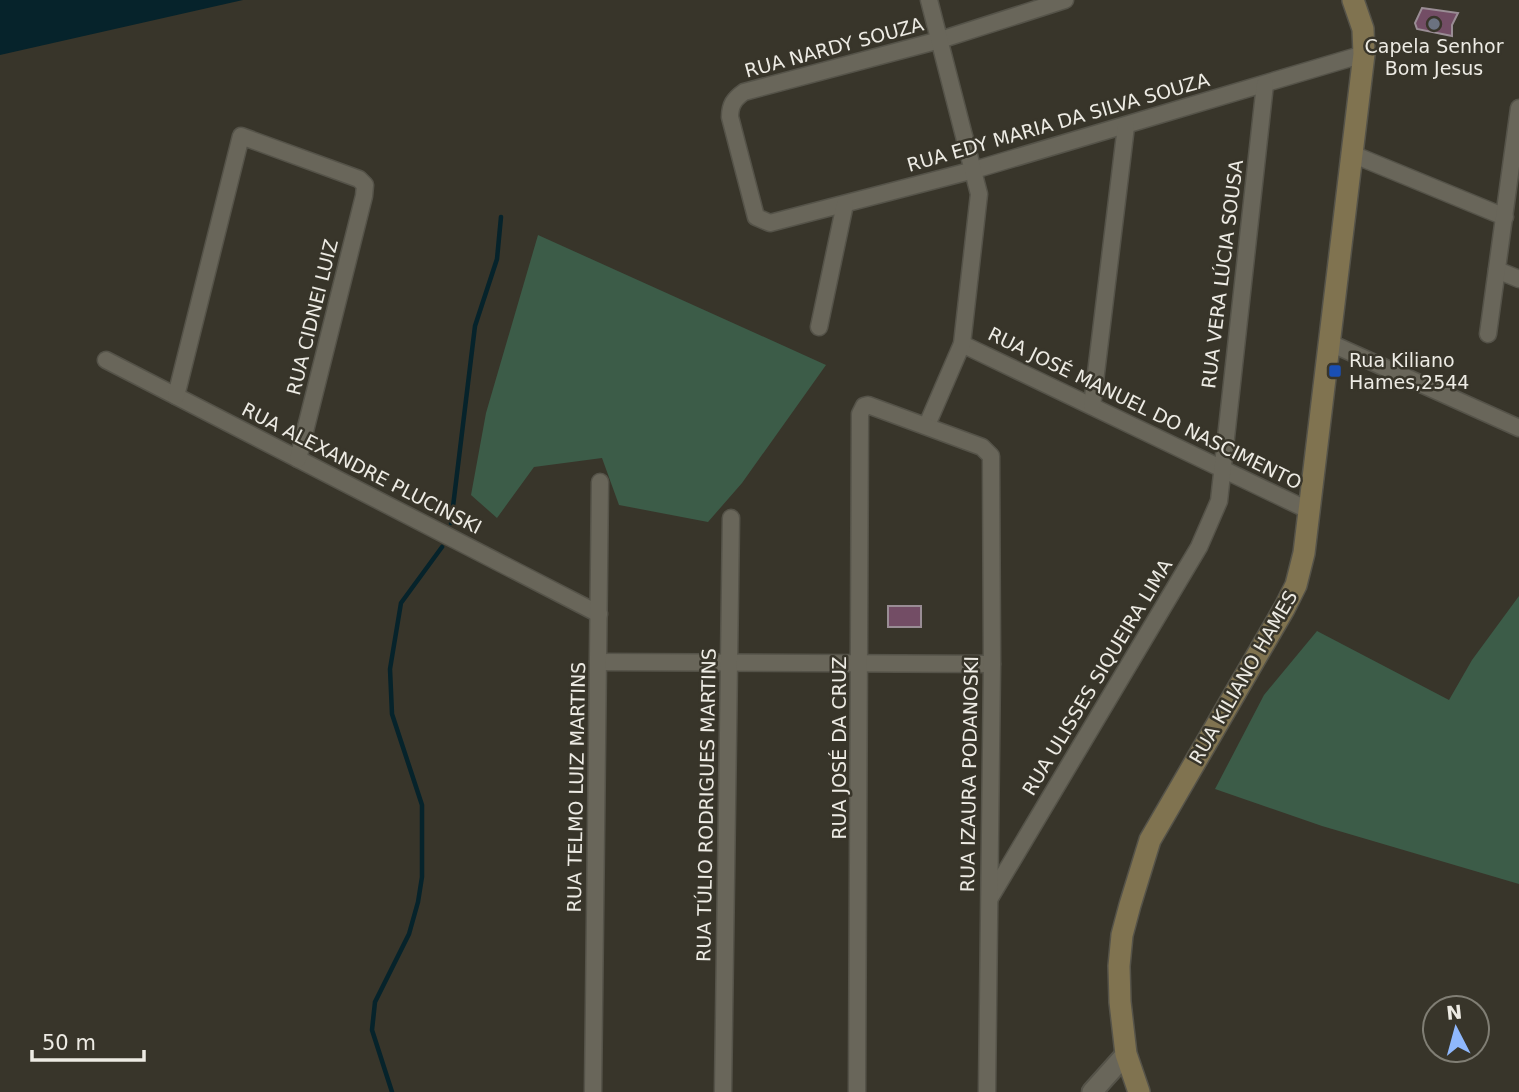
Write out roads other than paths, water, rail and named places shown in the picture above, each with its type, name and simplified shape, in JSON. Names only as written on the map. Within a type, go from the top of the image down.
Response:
[{"type":"main road","name":"RUA KILIANO HAMES","points":[[1139,1092],[1126,1054],[1120,1002],[1120,956],[1127,915],[1150,840],[1296,585],[1310,511],[1364,54],[1363,29],[1353,0]]},
{"type":"street","points":[[927,425],[962,344],[979,194],[929,0]]},
{"type":"street","name":"RUA NARDY SOUZA","points":[[763,221],[756,217],[752,207],[730,117],[734,99],[744,92],[940,40],[1065,0]]},
{"type":"street","name":"RUA EDY MARIA DA SILVA SOUZA","points":[[763,221],[771,223],[974,170],[1364,54]]},
{"type":"street","name":"RUA VERA LÚCIA SOUSA","points":[[1221,468],[1265,84]]},
{"type":"street","points":[[1488,334],[1519,108]]},
{"type":"street","points":[[1092,406],[1126,126]]},
{"type":"street","name":"RUA CIDNEI LUIZ","points":[[176,396],[241,135],[359,179],[365,185],[364,196],[298,459]]},
{"type":"street","points":[[1352,153],[1504,218]]},
{"type":"street","points":[[819,327],[845,204]]},
{"type":"street","points":[[1497,270],[1519,279]]},
{"type":"street","points":[[1330,343],[1519,428]]},
{"type":"street","name":"RUA JOSÉ MANUEL DO NASCIMENTO","points":[[962,344],[1310,511]]},
{"type":"street","name":"RUA ALEXANDRE PLUCINSKI","points":[[106,360],[598,614]]},
{"type":"street","name":"RUA JOSÉ DA CRUZ","points":[[857,1092],[860,414],[868,404],[927,425]]},
{"type":"street","name":"RUA IZAURA PODANOSKI","points":[[927,425],[982,447],[991,456],[992,664],[987,1092]]},
{"type":"street","name":"RUA ULISSES SIQUEIRA LIMA","points":[[989,900],[1199,547],[1219,501],[1221,468]]},
{"type":"street","name":"RUA TELMO LUIZ MARTINS","points":[[593,1092],[600,482]]},
{"type":"street","name":"RUA TÚLIO RODRIGUES MARTINS","points":[[723,1092],[730,518]]},
{"type":"street","points":[[598,662],[992,664]]},
{"type":"street","points":[[1092,1092],[1126,1054]]},
{"type":"water","points":[[0,0],[243,0],[0,55]]},
{"type":"waterway","points":[[451,523],[475,326],[497,259],[501,217]]},
{"type":"waterway","points":[[392,1092],[372,1030],[375,1002],[409,934],[418,902],[422,877],[422,805],[392,714],[390,669],[401,603],[442,547]]},
{"type":"place","name":"Capela Senhor Bom Jesus","points":[[1434,24]]},
{"type":"place","name":"Rua Kiliano Hames,2544","points":[[1335,371]]}]
